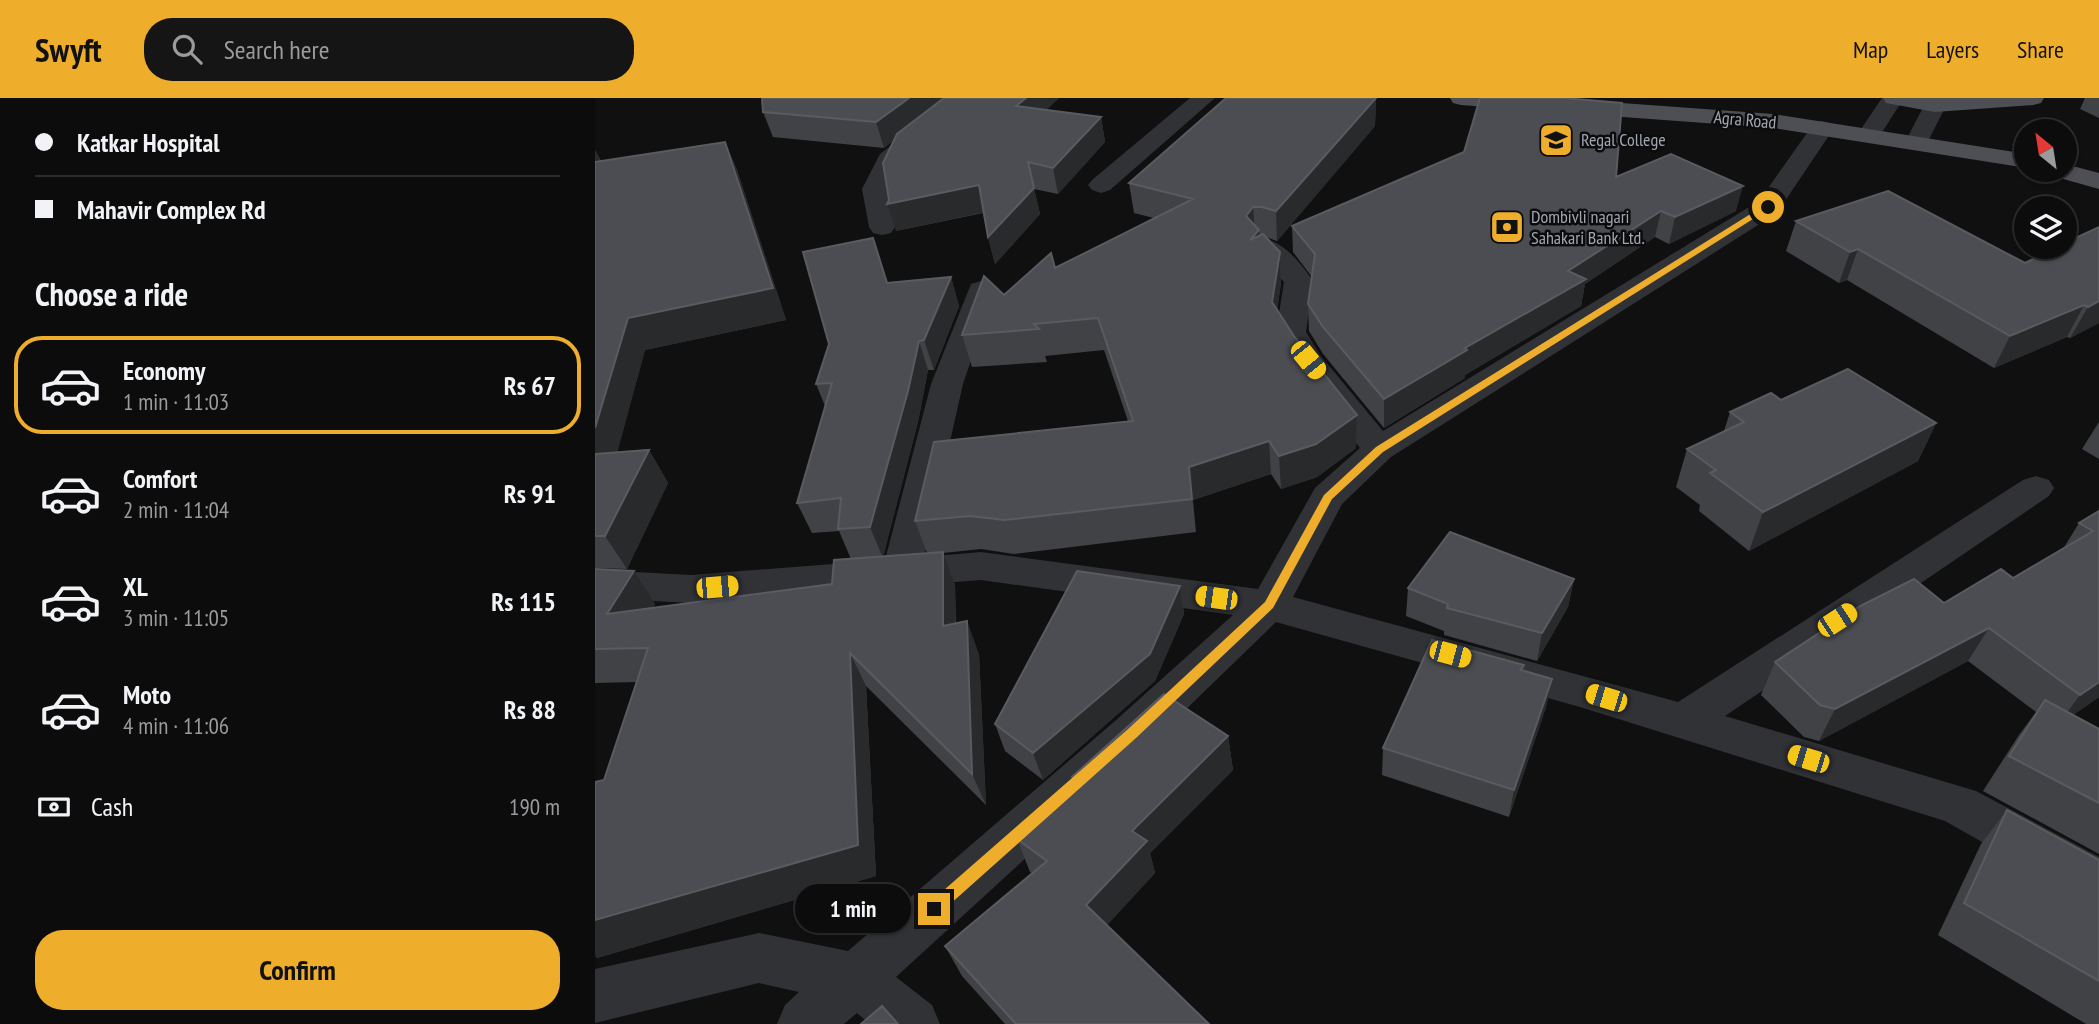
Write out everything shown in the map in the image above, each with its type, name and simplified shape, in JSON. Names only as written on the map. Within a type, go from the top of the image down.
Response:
[{"type":"main road","name":"Agra Road","points":[[1461,98],[1773,121],[1817,117]]},
{"type":"main road","name":"Agra Road","points":[[1715,98],[1817,117],[1869,135],[2014,159]]},
{"type":"main road","points":[[1855,110],[1890,103],[1934,107],[2033,98]]},
{"type":"main road","points":[[1934,107],[1965,125]]},
{"type":"main road","points":[[2077,152],[2099,159]]},
{"type":"main road","points":[[2077,175],[2099,181]]},
{"type":"street","points":[[882,228],[875,189],[891,154],[966,98]]},
{"type":"street","points":[[1101,185],[1204,98]]},
{"type":"street","points":[[1869,135],[1890,103]]},
{"type":"street","points":[[1917,142],[1934,107]]},
{"type":"street","points":[[804,1024],[1131,734],[1269,605],[1328,497],[1379,449],[1768,207],[1817,117]]},
{"type":"street","points":[[1265,246],[1299,281],[1291,332],[1308,360],[1379,449]]},
{"type":"street","points":[[901,572],[947,384],[983,285]]},
{"type":"street","points":[[1683,721],[2036,488]]},
{"type":"street","points":[[595,584],[691,589],[981,566],[1269,605],[1567,686],[1959,805],[2099,882]]},
{"type":"street","points":[[595,996],[759,958],[855,978],[913,1024]]},
{"type":"building","points":[[762,98],[909,98],[876,122],[763,112]]},
{"type":"building","points":[[944,98],[1026,98],[1016,106],[1101,117],[1053,168],[1028,162],[1034,188],[988,237],[979,185],[887,204],[889,200],[883,163],[897,134]]},
{"type":"building","points":[[1226,98],[1376,98],[1276,211],[1253,207],[1246,216],[1259,230],[1250,240],[1263,234],[1280,252],[1272,302],[1294,336],[1357,415],[1316,444],[1279,456],[1269,441],[1189,467],[1192,499],[1004,520],[970,516],[915,521],[934,442],[1133,421],[1098,318],[1034,324],[1039,329],[962,335],[984,276],[1004,295],[1051,253],[1055,268],[1193,199],[1129,183]]},
{"type":"building","points":[[1480,98],[1564,98],[1622,103],[1616,177],[1671,154],[1743,186],[1675,217],[1661,211],[1568,271],[1586,279],[1465,348],[1467,350],[1384,399],[1323,327],[1308,304],[1315,254],[1292,226],[1464,152]]},
{"type":"building","points":[[725,142],[773,288],[628,318],[595,428],[595,162]]},
{"type":"building","points":[[1888,191],[2025,263],[2033,259],[2077,259],[2077,237],[2099,227],[2099,301],[2010,336],[1858,249],[1850,252],[1796,221]]},
{"type":"building","points":[[873,238],[887,283],[951,277],[924,340],[919,341],[908,391],[870,527],[838,529],[841,498],[797,503],[832,383],[816,384],[829,344],[803,252]]},
{"type":"building","points":[[1848,369],[1936,423],[1763,512],[1710,473],[1716,470],[1687,449],[1744,422],[1730,412],[1771,393],[1781,400]]},
{"type":"building","points":[[649,450],[605,536],[595,536],[595,454]]},
{"type":"building","points":[[2099,511],[2099,682],[2080,695],[1989,628],[1835,709],[1820,705],[1775,662],[1860,606],[1914,579],[1944,603],[2001,569],[2013,578],[2093,531],[2079,523]]},
{"type":"building","points":[[1450,532],[1574,579],[1542,633],[1447,608],[1448,604],[1408,588]]},
{"type":"building","points":[[943,552],[943,626],[967,621],[972,774],[850,653],[858,845],[595,920],[595,782],[604,780],[648,648],[595,649],[595,569],[634,571],[607,614],[832,584],[834,560]]},
{"type":"building","points":[[1077,571],[1180,586],[1150,654],[1033,753],[995,724]]},
{"type":"building","points":[[1432,640],[1524,665],[1521,670],[1552,679],[1514,790],[1383,748]]},
{"type":"building","points":[[1164,694],[1228,736],[1132,831],[1147,841],[1086,905],[1209,1024],[1016,1024],[945,946],[1047,861],[1017,839],[1078,781],[1072,777]]},
{"type":"building","points":[[2045,700],[2099,729],[2099,803],[2009,756]]},
{"type":"building","points":[[2007,810],[2099,860],[2099,981],[1964,903]]},
{"type":"building","points":[[882,1006],[898,1024],[861,1024]]},
{"type":"place","name":"Regal College","points":[[1556,140]]},
{"type":"place","name":"Dombivli nagari Sahakari Bank Ltd.","points":[[1507,227]]},
{"type":"route","points":[[934,909],[1131,734],[1269,605],[1328,497],[1379,449],[1768,207]]}]
